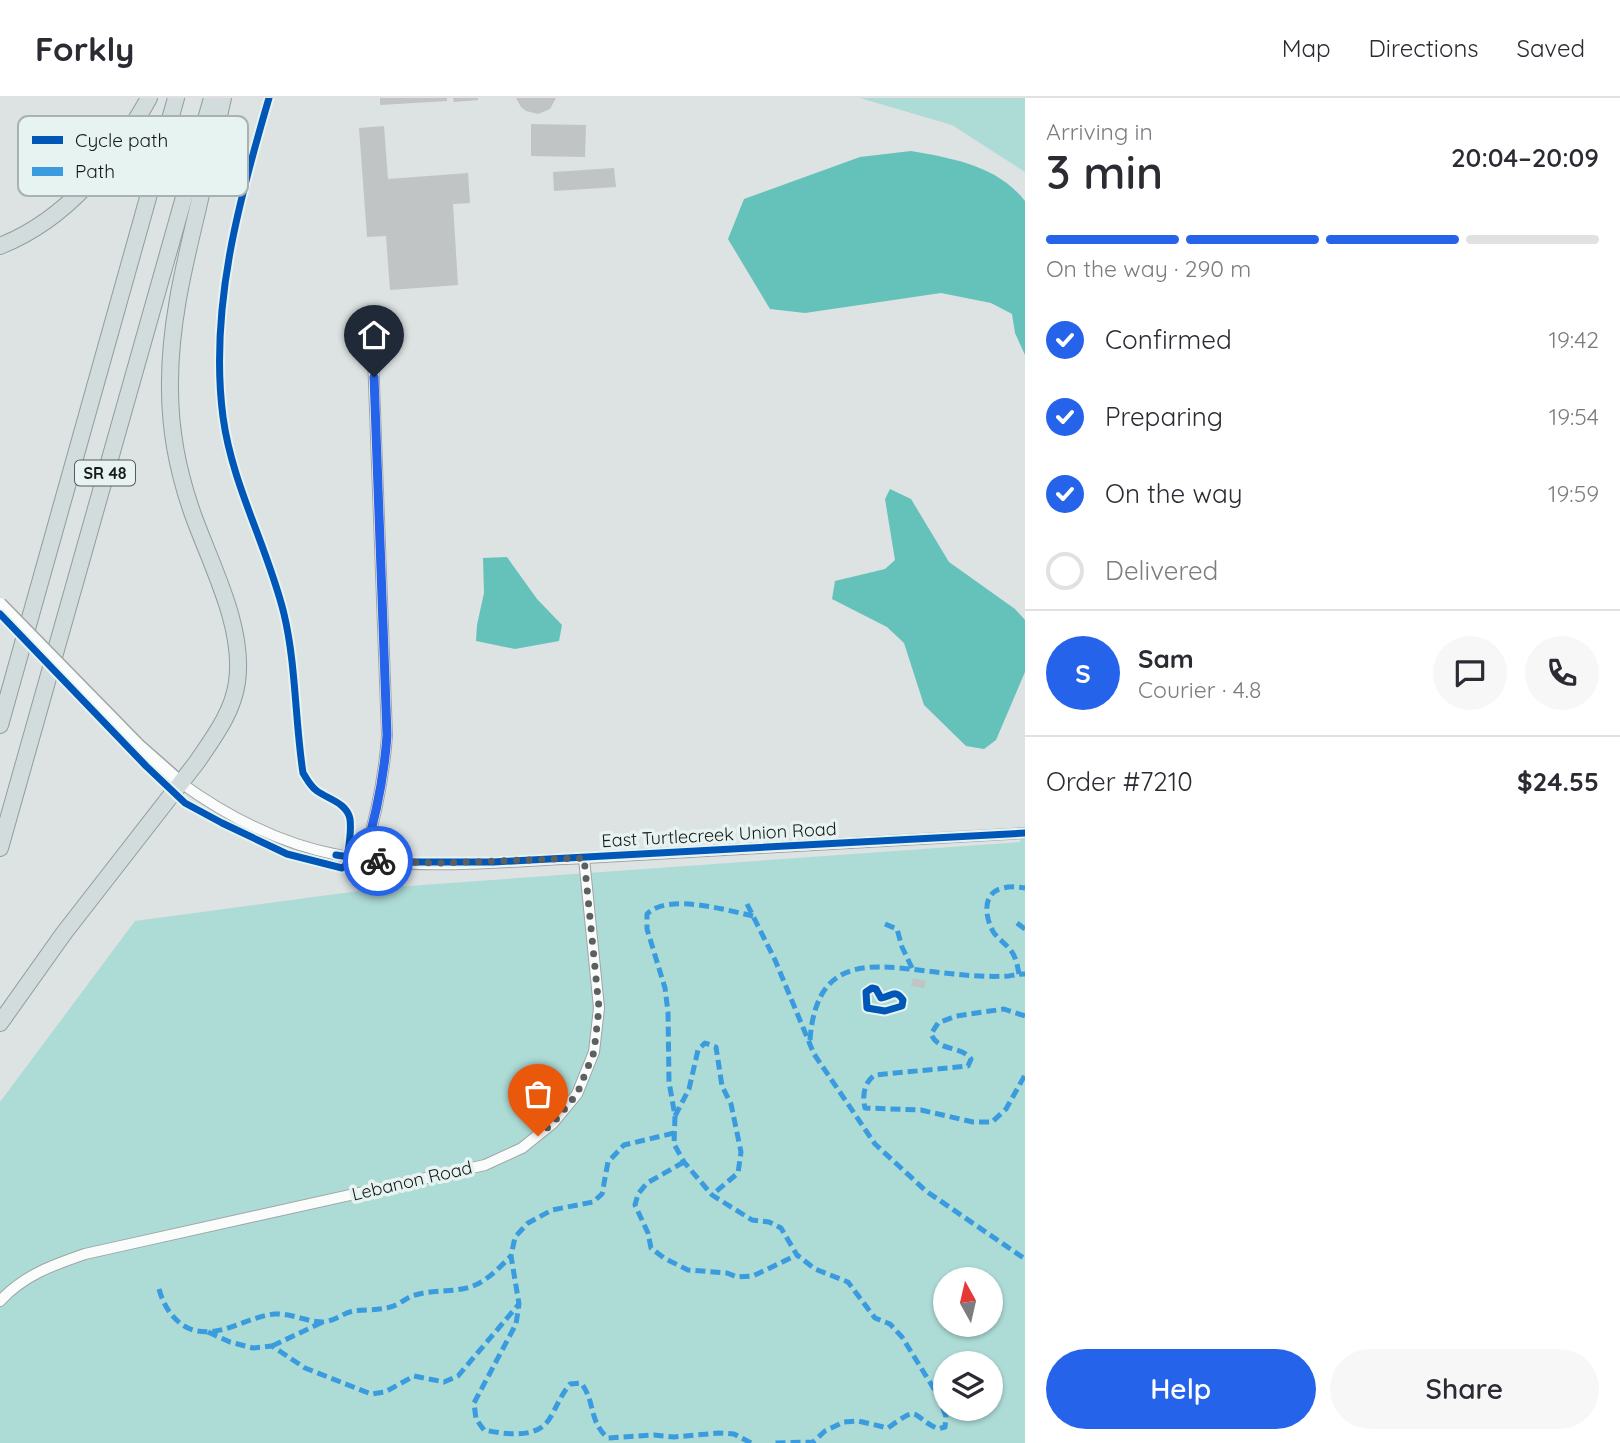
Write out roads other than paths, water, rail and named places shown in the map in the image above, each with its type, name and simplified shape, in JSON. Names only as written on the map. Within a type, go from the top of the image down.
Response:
[{"type":"highway","points":[[139,116],[149,98]]},
{"type":"highway","name":"SR 48","points":[[171,116],[176,98]]},
{"type":"highway","name":"SR 48","points":[[207,116],[212,98]]},
{"type":"highway","points":[[219,116],[223,98]]},
{"type":"highway","points":[[0,246],[51,217],[75,196]]},
{"type":"highway","name":"SR 48","points":[[0,725],[148,196]]},
{"type":"highway","name":"SR 48","points":[[0,848],[184,196]]},
{"type":"highway","points":[[0,1023],[64,933],[217,733],[237,684],[239,667],[233,624],[181,475],[174,441],[170,389],[176,311],[201,196]]},
{"type":"street","points":[[363,859],[384,779],[387,735],[373,356]]},
{"type":"street","name":"East Turtlecreek Union Road","points":[[0,604],[138,745],[181,783],[227,814],[266,833],[324,852],[363,859],[418,863],[584,858],[1025,833]]},
{"type":"street","name":"Lebanon Road","points":[[0,1301],[14,1286],[47,1267],[85,1254],[485,1165],[522,1149],[553,1123],[577,1094],[594,1052],[599,1008],[584,858]]},
{"type":"water","points":[[911,151],[958,161],[988,172],[1002,179],[1025,201],[1025,355],[1015,333],[1012,314],[991,303],[941,293],[805,313],[770,309],[728,239],[744,199],[860,157]]},
{"type":"water","points":[[890,489],[911,499],[949,562],[1015,609],[1025,620],[1025,672],[996,740],[984,749],[966,746],[924,705],[904,643],[887,627],[832,599],[835,581],[885,569],[895,560],[885,499]]},
{"type":"water","points":[[507,557],[537,599],[562,625],[559,641],[515,649],[476,641],[484,593],[483,558]]}]
